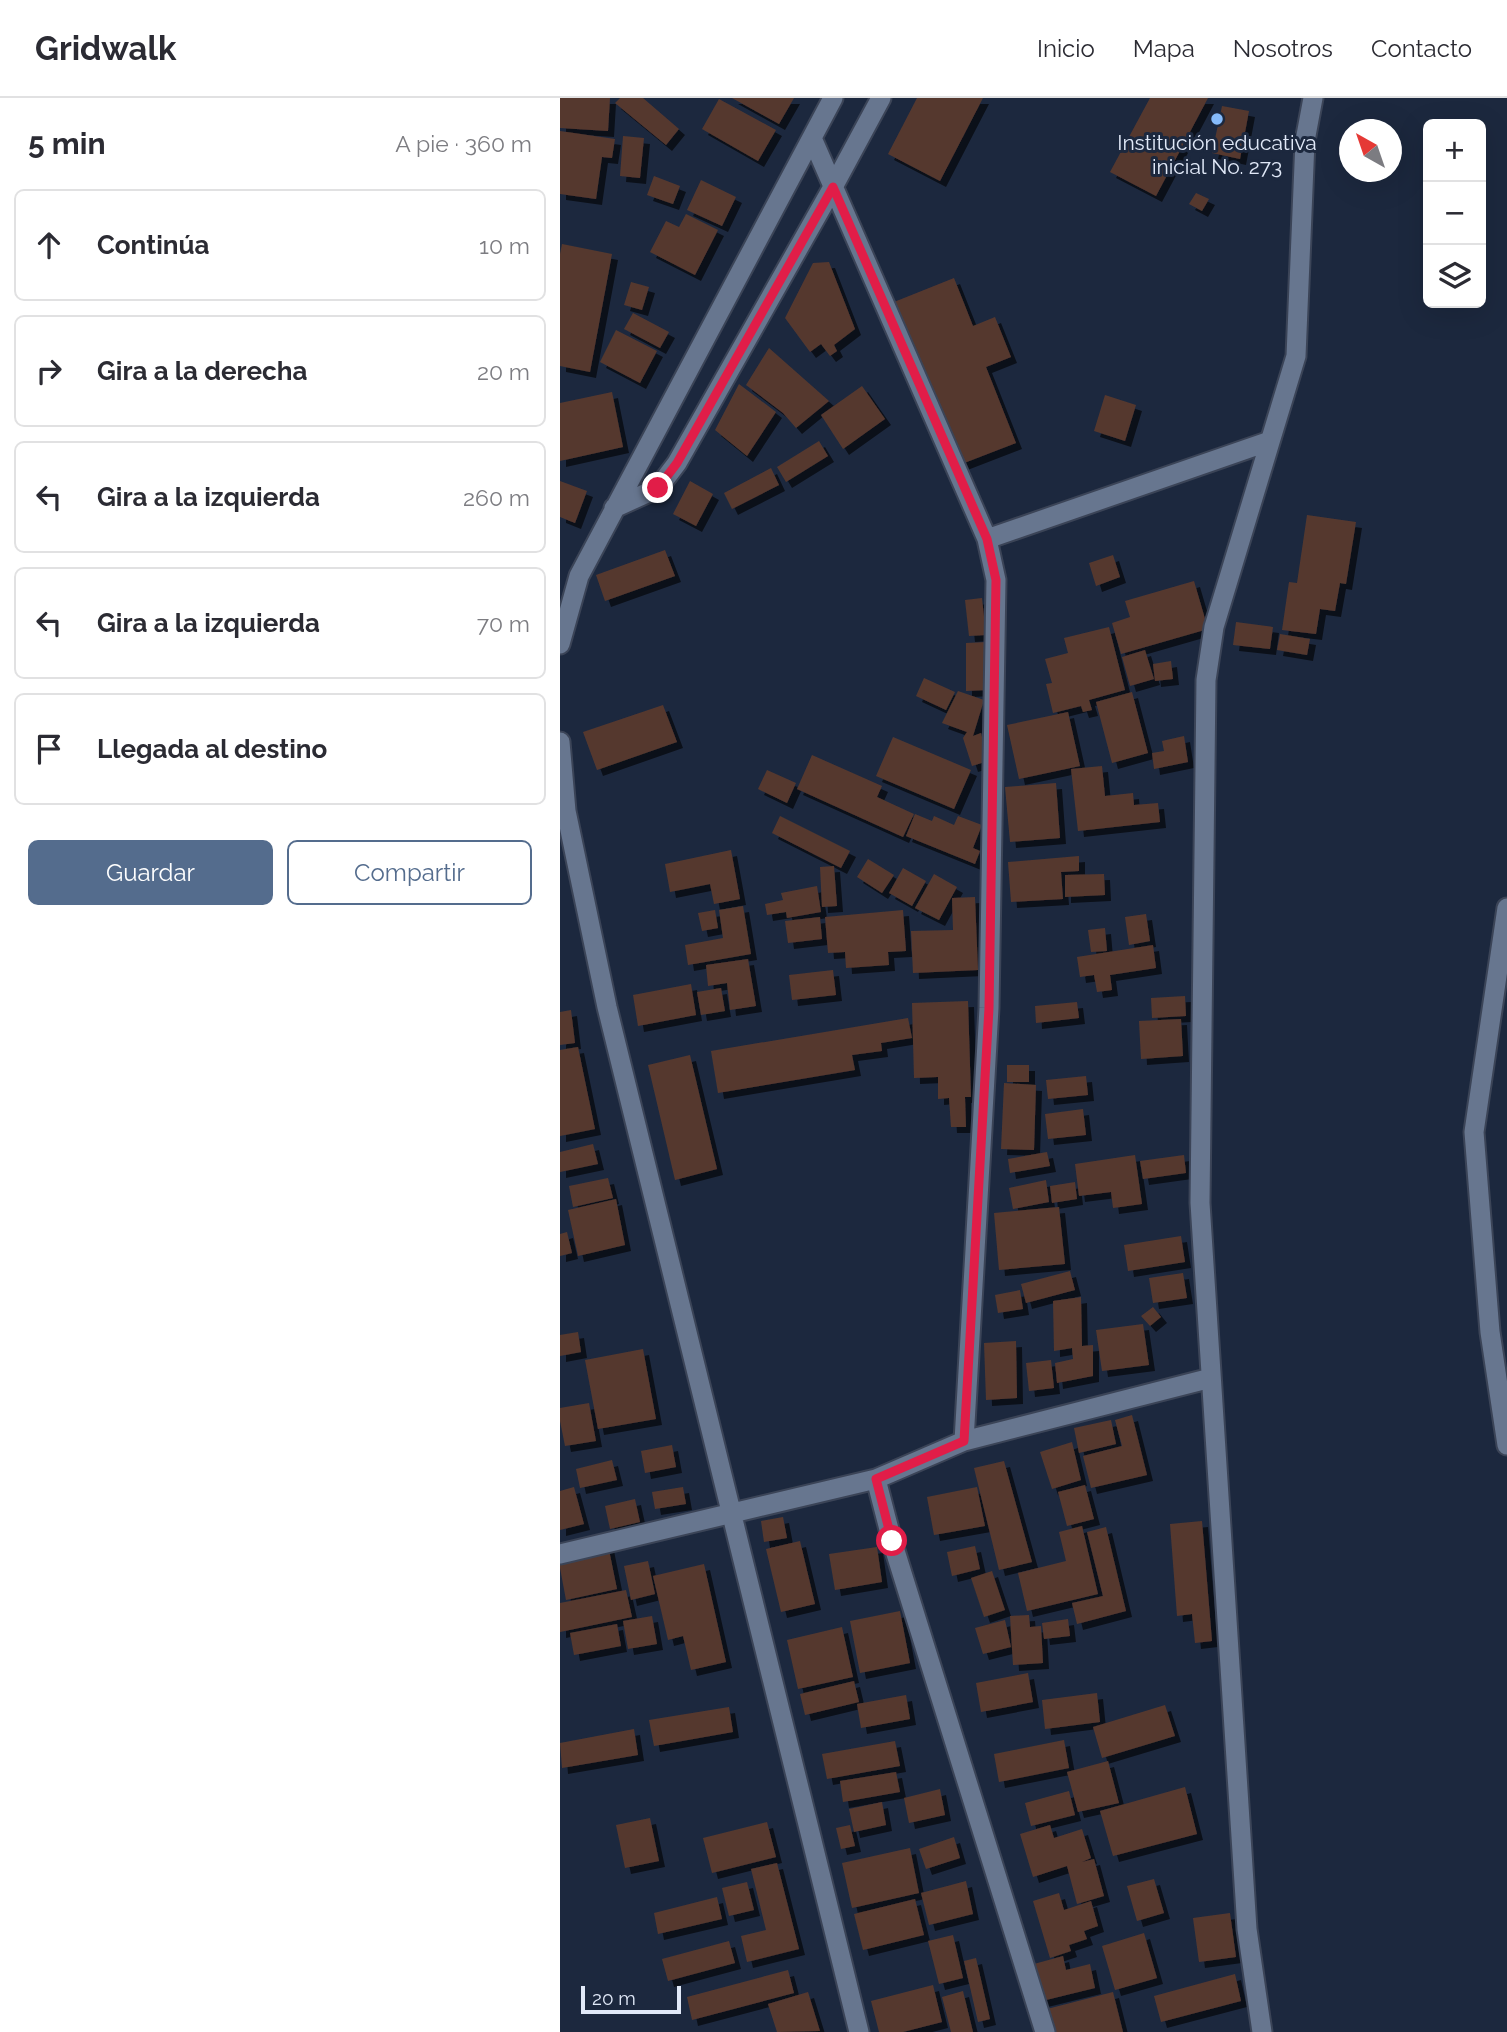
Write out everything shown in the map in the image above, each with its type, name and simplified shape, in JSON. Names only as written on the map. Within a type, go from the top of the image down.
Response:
[{"type":"street","points":[[560,644],[579,576],[833,98]]},
{"type":"street","points":[[614,508],[658,488],[677,463],[881,98]]},
{"type":"street","points":[[1262,2032],[1247,1929],[1200,1203],[1206,680],[1214,626],[1296,356],[1305,141],[1313,98]]},
{"type":"street","points":[[812,138],[987,539],[996,580],[989,1008],[964,1441]]},
{"type":"street","points":[[987,539],[1270,441]]},
{"type":"street","points":[[560,742],[566,811],[607,1007],[859,2032]]},
{"type":"street","points":[[1507,908],[1474,1132],[1490,1332],[1507,1445]]},
{"type":"street","points":[[560,1554],[876,1479],[964,1441],[1210,1378]]},
{"type":"street","points":[[876,1479],[892,1541],[1045,2032]]},
{"type":"building","points":[[560,98],[610,98],[608,131],[560,128]]},
{"type":"building","points":[[620,98],[643,98],[679,129],[666,145],[615,103]]},
{"type":"building","points":[[732,98],[794,98],[779,124]]},
{"type":"building","points":[[917,98],[983,98],[940,181],[888,154]]},
{"type":"building","points":[[1150,98],[1208,98],[1156,196],[1110,172]]},
{"type":"building","points":[[719,99],[776,130],[758,161],[702,129]]},
{"type":"building","points":[[1222,106],[1249,111],[1240,159],[1212,153]]},
{"type":"building","points":[[560,131],[615,139],[612,158],[602,157],[596,199],[560,194]]},
{"type":"building","points":[[623,136],[644,138],[640,178],[620,176]]},
{"type":"building","points":[[654,176],[680,186],[673,204],[647,195]]},
{"type":"building","points":[[701,180],[736,197],[722,226],[687,210]]},
{"type":"building","points":[[1196,193],[1209,199],[1202,211],[1189,204]]},
{"type":"building","points":[[686,214],[718,230],[695,275],[650,252],[666,221],[679,227]]},
{"type":"building","points":[[562,244],[612,254],[590,372],[560,366]]},
{"type":"building","points":[[829,262],[855,329],[834,345],[837,351],[830,356],[821,344],[810,352],[785,318],[813,263]]},
{"type":"building","points":[[954,278],[973,326],[995,317],[1011,357],[986,367],[1016,443],[959,465],[894,302]]},
{"type":"building","points":[[631,282],[649,287],[642,310],[624,305]]},
{"type":"building","points":[[633,313],[669,332],[660,348],[624,329]]},
{"type":"building","points":[[616,330],[657,351],[640,383],[600,362]]},
{"type":"building","points":[[769,348],[829,401],[796,428],[783,413],[746,385]]},
{"type":"building","points":[[739,384],[776,412],[747,456],[715,430]]},
{"type":"building","points":[[862,386],[885,419],[843,449],[821,415]]},
{"type":"building","points":[[612,392],[623,447],[560,461],[560,403]]},
{"type":"building","points":[[1105,395],[1136,405],[1125,441],[1094,431]]},
{"type":"building","points":[[819,441],[828,456],[786,482],[777,467]]},
{"type":"building","points":[[771,468],[779,485],[732,509],[724,493]]},
{"type":"building","points":[[560,481],[587,491],[575,523],[560,517]]},
{"type":"building","points":[[690,481],[713,494],[696,526],[673,514]]},
{"type":"building","points":[[1307,515],[1356,522],[1346,584],[1340,583],[1335,611],[1320,609],[1316,634],[1282,630],[1289,582],[1297,583]]},
{"type":"building","points":[[665,550],[675,576],[605,601],[596,575]]},
{"type":"building","points":[[1113,555],[1120,577],[1096,586],[1089,563]]},
{"type":"building","points":[[1194,581],[1208,629],[1121,654],[1112,623],[1130,617],[1125,601]]},
{"type":"building","points":[[982,598],[986,635],[969,636],[965,600]]},
{"type":"building","points":[[1236,622],[1273,627],[1270,649],[1233,645]]},
{"type":"building","points":[[1109,627],[1125,690],[1089,700],[1092,710],[1083,712],[1081,706],[1053,713],[1046,684],[1052,683],[1045,659],[1068,653],[1064,638]]},
{"type":"building","points":[[1280,634],[1310,639],[1307,655],[1277,650]]},
{"type":"building","points":[[987,642],[987,690],[966,691],[966,643]]},
{"type":"building","points":[[1145,650],[1154,679],[1130,686],[1122,657]]},
{"type":"building","points":[[1171,661],[1173,679],[1155,681],[1153,664]]},
{"type":"building","points":[[924,678],[955,692],[946,710],[916,696]]},
{"type":"building","points":[[958,691],[984,700],[973,736],[981,733],[988,761],[972,766],[963,738],[967,732],[942,723]]},
{"type":"building","points":[[1132,692],[1148,753],[1112,763],[1096,702]]},
{"type":"building","points":[[663,705],[677,742],[597,770],[583,732]]},
{"type":"building","points":[[1068,712],[1080,766],[1019,779],[1007,725]]},
{"type":"building","points":[[1184,736],[1188,762],[1154,769],[1152,753],[1164,751],[1162,741]]},
{"type":"building","points":[[893,737],[971,770],[954,809],[876,776]]},
{"type":"building","points":[[812,755],[882,786],[877,797],[914,814],[903,837],[797,789]]},
{"type":"building","points":[[1102,766],[1105,796],[1133,793],[1134,805],[1158,803],[1160,822],[1078,831],[1071,769]]},
{"type":"building","points":[[767,770],[796,783],[787,803],[758,789]]},
{"type":"building","points":[[1056,783],[1060,838],[1010,842],[1005,787]]},
{"type":"building","points":[[915,814],[932,821],[934,816],[954,825],[958,816],[982,825],[973,848],[980,851],[975,864],[906,836]]},
{"type":"building","points":[[780,816],[850,851],[841,868],[772,833]]},
{"type":"building","points":[[731,850],[740,899],[714,904],[710,884],[670,892],[665,864]]},
{"type":"building","points":[[1079,856],[1079,871],[1061,872],[1063,899],[1011,902],[1008,862]]},
{"type":"building","points":[[868,859],[894,875],[882,893],[857,877]]},
{"type":"building","points":[[834,866],[837,906],[822,907],[820,867]]},
{"type":"building","points":[[903,868],[926,881],[912,906],[889,893]]},
{"type":"building","points":[[934,874],[957,887],[939,920],[915,908]]},
{"type":"building","points":[[1104,874],[1105,895],[1065,897],[1065,875]]},
{"type":"building","points":[[817,886],[821,912],[787,918],[786,912],[767,915],[765,904],[783,900],[781,893]]},
{"type":"building","points":[[975,897],[978,970],[913,973],[911,931],[953,930],[952,898]]},
{"type":"building","points":[[743,906],[751,954],[688,965],[685,945],[723,938],[719,910]]},
{"type":"building","points":[[715,910],[718,928],[702,931],[698,913]]},
{"type":"building","points":[[903,910],[906,951],[888,952],[889,965],[846,968],[845,952],[828,953],[825,917]]},
{"type":"building","points":[[1146,914],[1150,941],[1129,945],[1125,917]]},
{"type":"building","points":[[820,917],[822,939],[788,943],[785,921]]},
{"type":"building","points":[[1105,928],[1107,951],[1091,952],[1088,930]]},
{"type":"building","points":[[1153,945],[1156,968],[1110,975],[1112,990],[1097,992],[1094,975],[1080,977],[1077,957]]},
{"type":"building","points":[[748,959],[756,1006],[730,1010],[727,983],[708,986],[706,965]]},
{"type":"building","points":[[833,970],[836,995],[792,1000],[789,975]]},
{"type":"building","points":[[691,984],[696,1015],[638,1026],[633,995]]},
{"type":"building","points":[[721,988],[725,1011],[701,1015],[697,992]]},
{"type":"building","points":[[1185,996],[1186,1016],[1152,1018],[1151,998]]},
{"type":"building","points":[[968,1001],[971,1097],[965,1097],[966,1127],[951,1127],[949,1098],[938,1099],[938,1077],[914,1078],[912,1003]]},
{"type":"building","points":[[1077,1002],[1079,1018],[1036,1023],[1035,1006]]},
{"type":"building","points":[[571,1010],[575,1043],[560,1045],[560,1012]]},
{"type":"building","points":[[908,1018],[912,1038],[881,1043],[882,1051],[852,1055],[855,1070],[718,1093],[711,1051]]},
{"type":"building","points":[[1181,1019],[1183,1056],[1141,1059],[1139,1021]]},
{"type":"building","points":[[578,1047],[595,1129],[560,1136],[560,1050]]},
{"type":"building","points":[[690,1055],[717,1169],[675,1180],[648,1065]]},
{"type":"building","points":[[1007,1065],[1029,1065],[1029,1082],[1007,1082]]},
{"type":"building","points":[[1086,1076],[1088,1095],[1048,1099],[1046,1080]]},
{"type":"building","points":[[1004,1083],[1036,1085],[1034,1150],[1001,1149]]},
{"type":"building","points":[[1083,1109],[1086,1135],[1048,1139],[1045,1114]]},
{"type":"building","points":[[593,1144],[598,1164],[560,1172],[560,1152]]},
{"type":"building","points":[[1047,1152],[1050,1166],[1010,1173],[1008,1159]]},
{"type":"building","points":[[1135,1155],[1142,1204],[1113,1208],[1111,1192],[1079,1196],[1075,1164]]},
{"type":"building","points":[[1184,1155],[1186,1173],[1143,1179],[1140,1161]]},
{"type":"building","points":[[608,1178],[613,1198],[573,1207],[569,1186]]},
{"type":"building","points":[[1046,1180],[1049,1202],[1013,1209],[1009,1188]]},
{"type":"building","points":[[1075,1182],[1077,1199],[1052,1203],[1050,1186]]},
{"type":"building","points":[[616,1199],[625,1245],[578,1256],[568,1210]]},
{"type":"building","points":[[1059,1207],[1065,1264],[999,1270],[994,1213]]},
{"type":"building","points":[[567,1232],[572,1253],[560,1256],[560,1234]]},
{"type":"building","points":[[1181,1236],[1185,1262],[1128,1271],[1124,1245]]},
{"type":"building","points":[[1070,1271],[1075,1290],[1026,1303],[1021,1284]]},
{"type":"building","points":[[1183,1273],[1187,1298],[1153,1303],[1149,1278]]},
{"type":"building","points":[[1020,1290],[1023,1309],[998,1313],[995,1295]]},
{"type":"building","points":[[1081,1297],[1082,1346],[1093,1345],[1093,1376],[1057,1383],[1055,1363],[1073,1359],[1072,1348],[1054,1351],[1053,1301]]},
{"type":"building","points":[[1153,1307],[1161,1317],[1150,1326],[1141,1316]]},
{"type":"building","points":[[1143,1324],[1149,1365],[1102,1371],[1096,1330]]},
{"type":"building","points":[[578,1332],[581,1352],[560,1356],[560,1335]]},
{"type":"building","points":[[1016,1341],[1017,1398],[986,1400],[984,1343]]},
{"type":"building","points":[[643,1349],[656,1419],[598,1429],[585,1360]]},
{"type":"building","points":[[1051,1360],[1054,1388],[1029,1391],[1026,1363]]},
{"type":"building","points":[[589,1403],[596,1441],[565,1446],[560,1408]]},
{"type":"building","points":[[1132,1415],[1147,1475],[1091,1488],[1083,1456],[1122,1446],[1115,1420]]},
{"type":"building","points":[[1111,1420],[1116,1444],[1079,1453],[1074,1428]]},
{"type":"building","points":[[1072,1442],[1081,1480],[1052,1489],[1040,1452]]},
{"type":"building","points":[[672,1445],[676,1467],[645,1473],[641,1451]]},
{"type":"building","points":[[612,1460],[617,1480],[580,1488],[576,1469]]},
{"type":"building","points":[[1004,1461],[1032,1562],[999,1570],[974,1468]]},
{"type":"building","points":[[1085,1485],[1094,1519],[1067,1526],[1058,1492]]},
{"type":"building","points":[[574,1487],[584,1524],[560,1530],[560,1491]]},
{"type":"building","points":[[683,1487],[686,1504],[655,1509],[652,1492]]},
{"type":"building","points":[[977,1487],[985,1526],[934,1535],[927,1497]]},
{"type":"building","points":[[635,1499],[640,1522],[610,1529],[605,1506]]},
{"type":"building","points":[[783,1517],[787,1538],[764,1542],[761,1521]]},
{"type":"building","points":[[1202,1521],[1212,1641],[1195,1643],[1192,1614],[1177,1616],[1170,1524]]},
{"type":"building","points":[[1082,1526],[1098,1594],[1027,1611],[1018,1573],[1066,1561],[1059,1532]]},
{"type":"building","points":[[1106,1527],[1126,1611],[1077,1624],[1072,1603],[1103,1596],[1087,1532]]},
{"type":"building","points":[[800,1541],[815,1604],[781,1612],[766,1549]]},
{"type":"building","points":[[608,1545],[617,1589],[566,1600],[560,1556]]},
{"type":"building","points":[[975,1546],[980,1569],[952,1576],[947,1552]]},
{"type":"building","points":[[877,1547],[882,1582],[835,1590],[829,1554]]},
{"type":"building","points":[[648,1561],[655,1594],[631,1600],[624,1566]]},
{"type":"building","points":[[704,1564],[726,1662],[691,1670],[683,1636],[668,1640],[653,1576]]},
{"type":"building","points":[[992,1571],[1005,1610],[984,1617],[971,1578]]},
{"type":"building","points":[[626,1590],[632,1617],[560,1632],[560,1603]]},
{"type":"building","points":[[900,1611],[910,1663],[860,1673],[850,1621]]},
{"type":"building","points":[[1029,1615],[1030,1627],[1041,1626],[1043,1663],[1013,1665],[1010,1616]]},
{"type":"building","points":[[652,1616],[657,1644],[628,1649],[623,1621]]},
{"type":"building","points":[[1068,1619],[1070,1636],[1044,1639],[1042,1623]]},
{"type":"building","points":[[1005,1620],[1011,1647],[983,1654],[975,1628]]},
{"type":"building","points":[[617,1624],[621,1646],[574,1655],[570,1633]]},
{"type":"building","points":[[842,1627],[853,1677],[798,1689],[787,1640]]},
{"type":"building","points":[[1028,1673],[1033,1702],[981,1712],[976,1683]]},
{"type":"building","points":[[854,1681],[859,1702],[805,1715],[800,1694]]},
{"type":"building","points":[[1097,1693],[1100,1722],[1045,1729],[1042,1700]]},
{"type":"building","points":[[906,1695],[910,1719],[861,1728],[857,1704]]},
{"type":"building","points":[[1165,1705],[1175,1736],[1102,1758],[1093,1727]]},
{"type":"building","points":[[729,1707],[733,1732],[654,1746],[649,1720]]},
{"type":"building","points":[[634,1729],[638,1755],[562,1768],[560,1743]]},
{"type":"building","points":[[1064,1740],[1069,1768],[999,1782],[994,1754]]},
{"type":"building","points":[[895,1741],[900,1766],[827,1779],[822,1754]]},
{"type":"building","points":[[1108,1761],[1119,1803],[1078,1812],[1067,1772]]},
{"type":"building","points":[[896,1772],[900,1792],[843,1802],[840,1781]]},
{"type":"building","points":[[1185,1787],[1197,1834],[1113,1856],[1100,1811]]},
{"type":"building","points":[[940,1789],[945,1815],[909,1823],[904,1798]]},
{"type":"building","points":[[1069,1791],[1075,1815],[1031,1826],[1025,1803]]},
{"type":"building","points":[[882,1802],[886,1825],[854,1832],[849,1809]]},
{"type":"building","points":[[650,1818],[659,1861],[625,1868],[616,1825]]},
{"type":"building","points":[[767,1822],[776,1857],[712,1873],[703,1838]]},
{"type":"building","points":[[850,1825],[855,1846],[841,1849],[836,1828]]},
{"type":"building","points":[[1050,1825],[1054,1838],[1082,1829],[1091,1858],[1082,1862],[1094,1859],[1104,1896],[1077,1904],[1067,1866],[1033,1877],[1020,1834]]},
{"type":"building","points":[[954,1837],[960,1858],[926,1869],[919,1849]]},
{"type":"building","points":[[910,1848],[919,1893],[852,1908],[842,1863]]},
{"type":"building","points":[[777,1863],[799,1949],[747,1962],[741,1936],[766,1930],[751,1869]]},
{"type":"building","points":[[1154,1879],[1164,1913],[1137,1921],[1127,1886]]},
{"type":"building","points":[[966,1881],[973,1914],[929,1925],[921,1893]]},
{"type":"building","points":[[747,1882],[754,1910],[729,1916],[722,1888]]},
{"type":"building","points":[[1059,1893],[1064,1910],[1091,1901],[1098,1926],[1084,1931],[1087,1939],[1069,1945],[1071,1951],[1050,1958],[1033,1901]]},
{"type":"building","points":[[717,1897],[722,1919],[658,1934],[654,1913]]},
{"type":"building","points":[[915,1899],[924,1935],[863,1950],[854,1914]]},
{"type":"building","points":[[1230,1913],[1236,1957],[1199,1962],[1193,1918]]},
{"type":"building","points":[[1144,1933],[1157,1978],[1115,1990],[1102,1946]]},
{"type":"building","points":[[953,1935],[963,1978],[939,1984],[928,1941]]},
{"type":"building","points":[[729,1941],[735,1963],[668,1981],[662,1959]]},
{"type":"building","points":[[1063,1956],[1066,1970],[1090,1964],[1095,1988],[1042,2001],[1034,1964]]},
{"type":"building","points":[[976,1958],[990,2019],[978,2022],[964,1961]]},
{"type":"building","points":[[788,1970],[794,1993],[692,2020],[687,1997]]},
{"type":"building","points":[[1235,1974],[1241,2001],[1161,2022],[1154,1996]]},
{"type":"building","points":[[933,1985],[942,2022],[903,2032],[879,2032],[871,2001]]},
{"type":"building","points":[[963,1991],[973,2032],[951,2032],[942,1997]]},
{"type":"building","points":[[808,1992],[820,2031],[777,2032],[768,2004]]},
{"type":"building","points":[[1113,1992],[1123,2032],[1053,2032],[1047,2009]]},
{"type":"place","name":"Institución educativa inicial No. 273","points":[[1217,119]]},
{"type":"route","points":[[658,488],[677,463],[833,187],[987,539],[996,580],[989,1008],[964,1441],[876,1479],[892,1541]]}]
